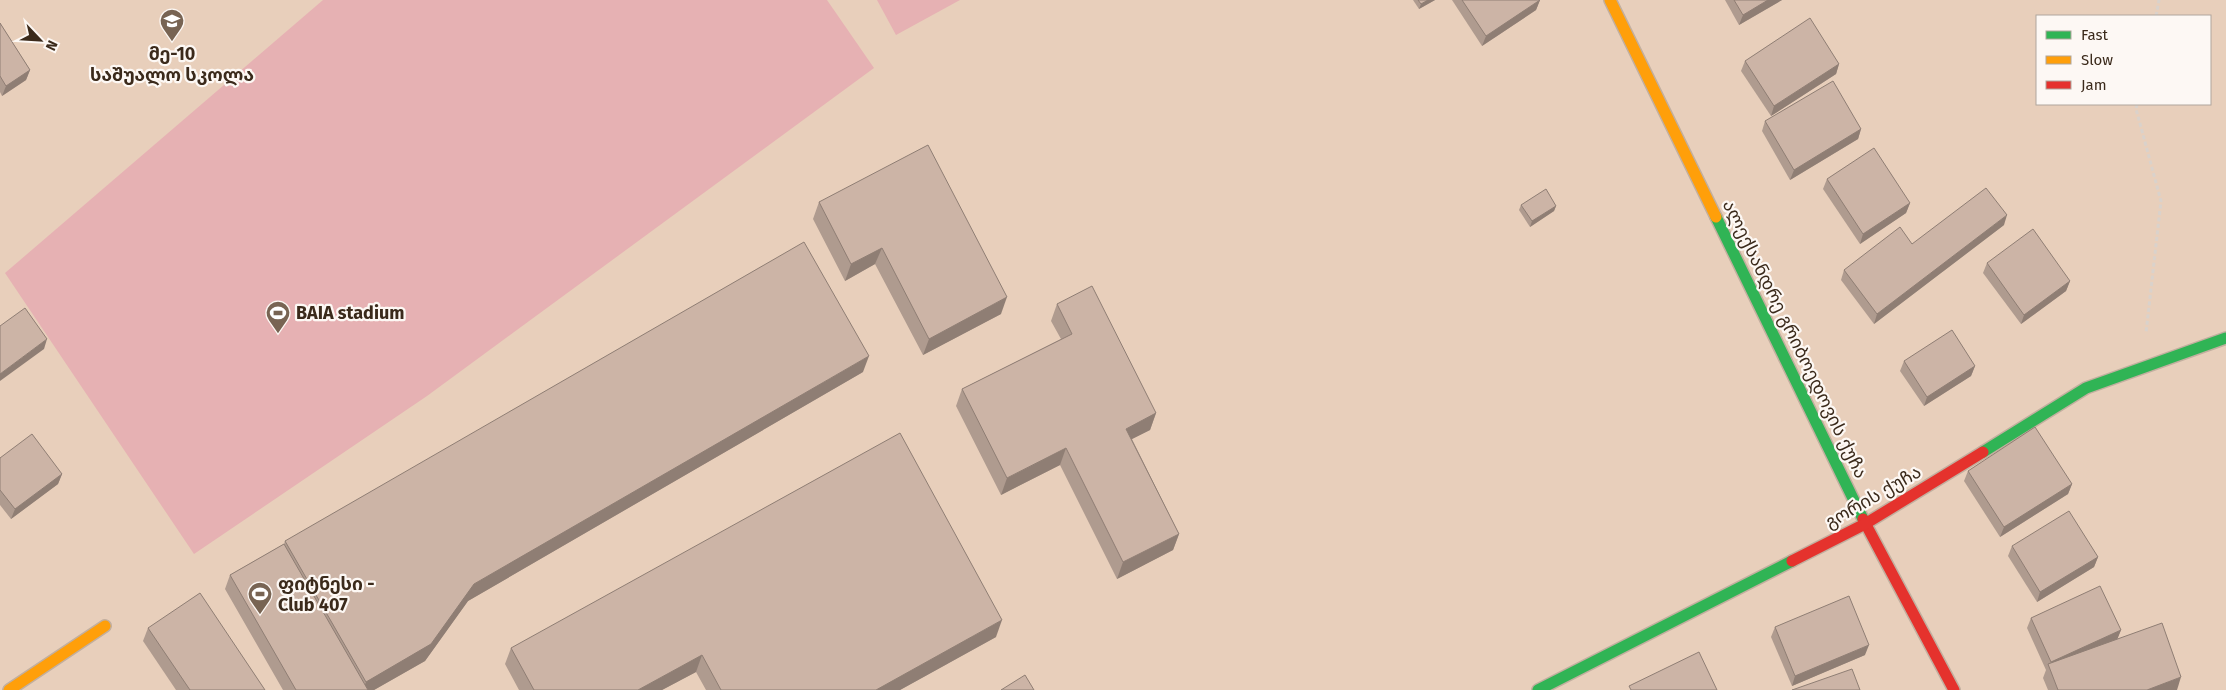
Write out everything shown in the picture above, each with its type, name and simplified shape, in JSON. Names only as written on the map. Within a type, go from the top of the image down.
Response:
[{"type":"street","name":"ალექსანდრე გრიბოედოვის ქუჩა","points":[[1610,0],[1865,524],[1954,690]]},
{"type":"street","name":"გორის ქუჩა","points":[[1538,690],[1865,524],[2086,388],[2226,338]]},
{"type":"street","points":[[9,690],[105,626]]},
{"type":"path","points":[[2156,15],[2159,0]]},
{"type":"path","points":[[2137,105],[2161,200],[2142,368]]},
{"type":"shaded area","name":"BAIA stadium","points":[[323,0],[827,0],[874,68],[427,396],[194,554],[5,273]]},
{"type":"shaded area","points":[[877,0],[960,0],[896,35]]},
{"type":"building","points":[[1418,0],[1428,0],[1421,4]]},
{"type":"building","points":[[1462,0],[1540,0],[1486,36]]},
{"type":"building","points":[[1734,0],[1768,0],[1743,15]]},
{"type":"building","points":[[1810,18],[1839,64],[1774,106],[1745,61]]},
{"type":"building","points":[[0,23],[30,70],[6,86],[0,76]]},
{"type":"building","points":[[1833,81],[1861,129],[1794,170],[1765,121]]},
{"type":"building","points":[[928,145],[1007,297],[929,339],[882,248],[851,264],[819,202]]},
{"type":"building","points":[[1874,148],[1910,203],[1863,234],[1827,179]]},
{"type":"building","points":[[1986,188],[2007,215],[1877,314],[1844,270],[1900,227],[1912,244]]},
{"type":"building","points":[[1546,189],[1556,206],[1532,221],[1521,205]]},
{"type":"building","points":[[2033,229],[2070,281],[2024,315],[1987,263]]},
{"type":"building","points":[[804,242],[869,356],[474,584],[431,644],[366,682],[285,541]]},
{"type":"building","points":[[1092,286],[1156,413],[1126,429],[1179,534],[1123,562],[1066,448],[1007,478],[962,389],[1072,334],[1057,304]]},
{"type":"building","points":[[25,308],[47,339],[0,374],[0,326]]},
{"type":"building","points":[[1952,330],[1975,366],[1927,397],[1904,361]]},
{"type":"building","points":[[2035,427],[2072,484],[2004,527],[1968,471]]},
{"type":"building","points":[[900,433],[1002,620],[876,690],[721,690],[702,655],[638,690],[534,690],[511,648]]},
{"type":"building","points":[[32,434],[62,474],[15,509],[0,490],[0,458]]},
{"type":"building","points":[[2069,511],[2098,557],[2040,592],[2012,546]]},
{"type":"building","points":[[284,544],[368,690],[296,690],[230,575]]},
{"type":"building","points":[[2100,586],[2121,630],[2051,662],[2031,618]]},
{"type":"building","points":[[200,593],[265,690],[190,690],[148,628]]},
{"type":"building","points":[[1849,596],[1869,645],[1795,676],[1775,627]]},
{"type":"building","points":[[2162,623],[2181,677],[2147,690],[2058,690],[2048,664]]},
{"type":"building","points":[[1699,652],[1717,690],[1631,690],[1629,686]]},
{"type":"building","points":[[1852,669],[1860,690],[1792,690]]},
{"type":"building","points":[[1025,675],[1034,690],[1001,690]]},
{"type":"traffic: fast","points":[[1716,217],[1863,519]]},
{"type":"traffic: fast","points":[[1983,452],[2086,388],[2226,338]]},
{"type":"traffic: fast","points":[[1538,690],[1792,561]]},
{"type":"traffic: slow","points":[[1610,0],[1716,217]]},
{"type":"traffic: slow","points":[[9,690],[105,626]]},
{"type":"traffic: jam","points":[[1792,561],[1865,524],[1983,452]]},
{"type":"traffic: jam","points":[[1863,519],[1954,690]]},
{"type":"place","name":"მე-10 საშუალო სკოლა","points":[[172,42]]},
{"type":"place","name":"BAIA stadium","points":[[278,334]]},
{"type":"place","name":"ფიტნესი - Club 407","points":[[260,615]]}]
